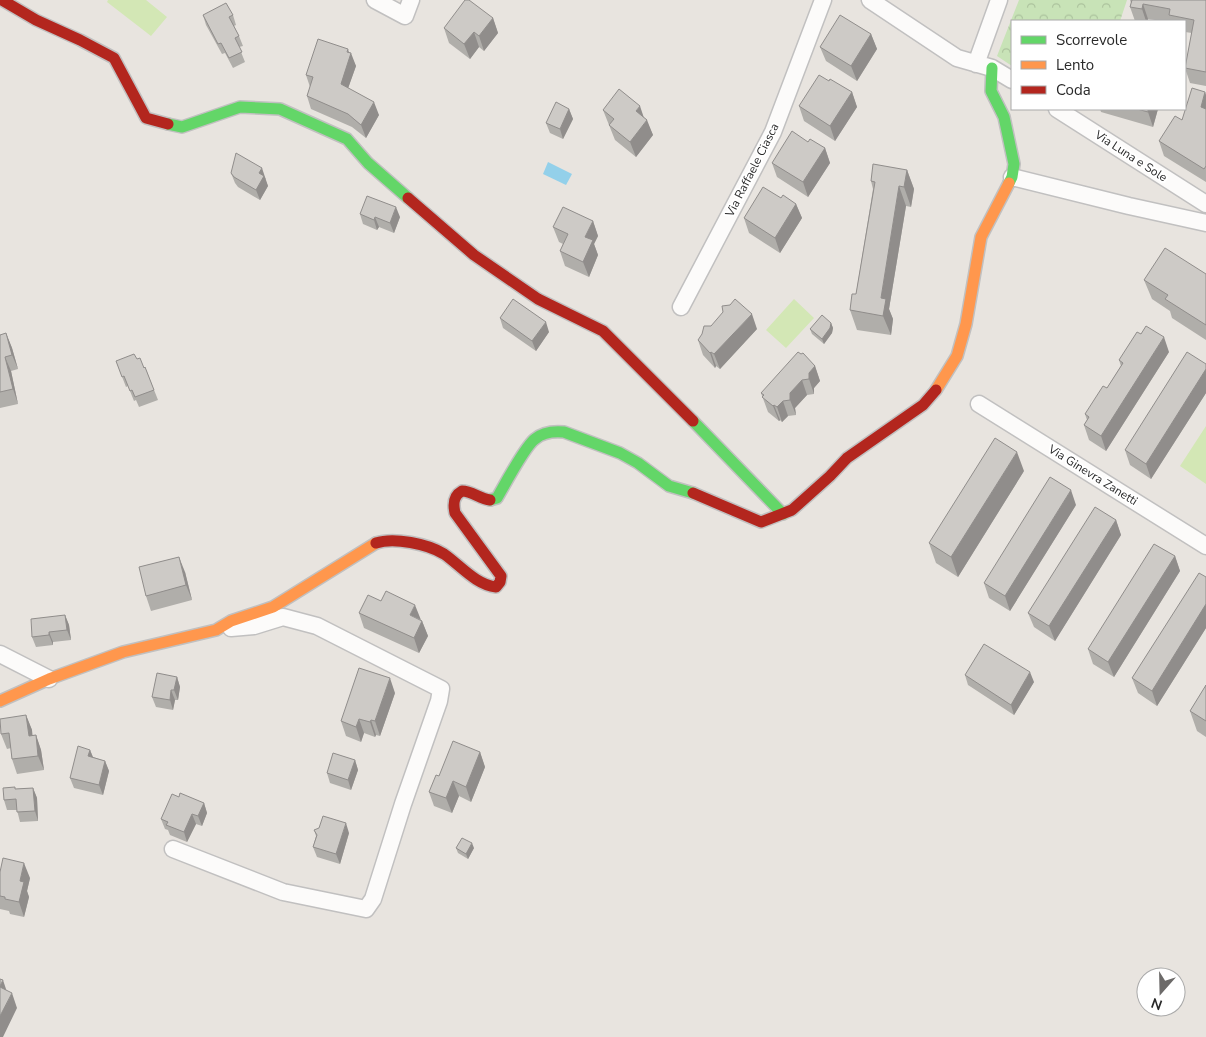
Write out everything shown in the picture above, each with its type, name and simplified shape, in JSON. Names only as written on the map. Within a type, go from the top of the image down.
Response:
[{"type":"street","points":[[2,0],[36,20],[114,58],[146,118],[182,127],[240,107],[280,109],[347,140],[368,163],[474,255],[538,300],[603,331],[783,514]]},
{"type":"street","points":[[375,0],[405,16],[411,0]]},
{"type":"street","name":"Via Raffaele Ciasca","points":[[681,307],[773,132],[822,0]]},
{"type":"street","points":[[870,0],[957,58],[992,68],[1011,79]]},
{"type":"street","points":[[976,64],[999,0]]},
{"type":"street","points":[[216,630],[231,620],[273,607],[371,544],[384,540],[406,541],[442,553],[486,586],[496,587],[501,579],[500,573],[455,514],[455,498],[462,491],[471,492],[485,500],[492,501],[498,498],[532,442],[538,436],[547,432],[564,432],[620,453],[638,463],[669,486],[693,493],[761,522],[792,510],[847,458],[923,405],[940,386],[956,356],[966,324],[981,237],[1012,177],[1014,164],[1004,116],[991,91],[992,68]]},
{"type":"street","name":"Via Luna e Sole","points":[[1059,110],[1206,204]]},
{"type":"street","points":[[1012,177],[1206,223]]},
{"type":"street","name":"Via Ginevra Zanetti","points":[[979,404],[1206,546]]},
{"type":"street","points":[[0,700],[49,679],[123,652],[216,630],[254,626],[283,617],[317,626],[441,689],[439,701],[403,804],[373,899],[366,909],[283,892],[173,849]]},
{"type":"street","points":[[0,654],[49,679]]},
{"type":"green space","points":[[108,0],[146,0],[167,17],[151,36],[107,2]]},
{"type":"green space","points":[[1019,0],[1127,0],[1120,20],[1011,20]]},
{"type":"green space","points":[[1011,20],[1011,65],[997,56]]},
{"type":"green space","points":[[794,299],[814,318],[786,348],[766,330]]},
{"type":"green space","points":[[1206,426],[1206,484],[1180,466]]},
{"type":"water","points":[[548,162],[572,174],[566,185],[543,174]]},
{"type":"building","points":[[465,0],[469,0],[493,18],[479,36],[474,32],[464,44],[444,28]]},
{"type":"building","points":[[1132,0],[1206,0],[1206,72],[1186,68],[1194,20],[1169,15],[1170,9],[1143,4],[1142,9],[1130,7]]},
{"type":"building","points":[[226,3],[233,15],[229,17],[239,36],[235,38],[242,52],[229,58],[221,43],[218,44],[203,15]]},
{"type":"building","points":[[840,15],[871,34],[851,66],[820,47]]},
{"type":"building","points":[[318,39],[348,49],[347,52],[351,53],[341,84],[374,102],[361,125],[348,114],[307,96],[313,77],[306,75]]},
{"type":"building","points":[[819,75],[852,92],[830,126],[799,106]]},
{"type":"building","points":[[1192,88],[1205,92],[1201,107],[1206,109],[1206,166],[1204,169],[1159,141],[1175,116],[1182,120]]},
{"type":"building","points":[[619,89],[640,106],[636,111],[647,120],[630,142],[609,125],[614,119],[603,110]]},
{"type":"building","points":[[556,102],[569,109],[560,129],[546,123]]},
{"type":"building","points":[[792,131],[808,142],[810,139],[825,148],[803,182],[772,163]]},
{"type":"building","points":[[236,153],[262,168],[259,173],[264,176],[256,190],[234,177],[231,173]]},
{"type":"building","points":[[873,164],[907,170],[904,187],[899,186],[881,298],[886,299],[883,316],[850,310],[852,294],[856,294],[875,182],[871,181]]},
{"type":"building","points":[[763,187],[781,198],[783,195],[796,204],[775,238],[744,218]]},
{"type":"building","points":[[367,196],[396,207],[390,223],[375,217],[374,220],[360,214]]},
{"type":"building","points":[[563,207],[593,221],[585,237],[593,240],[583,262],[560,251],[568,234],[553,227]]},
{"type":"building","points":[[1165,248],[1206,274],[1206,325],[1165,299],[1168,295],[1144,280]]},
{"type":"building","points":[[513,299],[546,322],[532,341],[500,318]]},
{"type":"building","points":[[735,299],[752,314],[714,354],[710,353],[698,340],[704,326],[711,326],[723,312],[722,306],[730,305]]},
{"type":"building","points":[[822,315],[831,323],[830,328],[822,339],[810,329]]},
{"type":"building","points":[[1146,326],[1164,337],[1101,436],[1084,425],[1089,417],[1085,414],[1103,386],[1107,388],[1123,363],[1119,360],[1137,332],[1141,334]]},
{"type":"building","points":[[6,333],[12,355],[5,357],[13,389],[0,392],[0,335]]},
{"type":"building","points":[[798,352],[803,353],[815,366],[809,373],[809,379],[802,380],[790,393],[790,400],[783,401],[777,407],[773,406],[762,397],[764,395],[761,393]]},
{"type":"building","points":[[1187,352],[1206,364],[1206,369],[1146,464],[1125,450]]},
{"type":"building","points":[[134,354],[137,359],[140,358],[145,367],[154,390],[135,397],[132,390],[130,391],[124,376],[122,377],[116,361]]},
{"type":"building","points":[[995,438],[1017,452],[951,557],[929,543]]},
{"type":"building","points":[[1050,477],[1071,490],[1005,596],[984,583]]},
{"type":"building","points":[[1095,507],[1116,520],[1049,626],[1028,613]]},
{"type":"building","points":[[1154,544],[1175,556],[1108,662],[1088,649]]},
{"type":"building","points":[[179,557],[186,585],[146,596],[139,567]]},
{"type":"building","points":[[1199,573],[1206,577],[1206,604],[1152,691],[1132,678]]},
{"type":"building","points":[[386,591],[415,605],[410,615],[422,621],[414,638],[359,613],[368,595],[381,601]]},
{"type":"building","points":[[65,615],[67,630],[49,632],[49,635],[32,637],[31,619]]},
{"type":"building","points":[[984,644],[1030,672],[1011,705],[965,675]]},
{"type":"building","points":[[359,668],[390,678],[375,721],[371,720],[370,722],[359,719],[356,727],[341,721]]},
{"type":"building","points":[[157,673],[177,677],[174,690],[171,690],[170,700],[152,697]]},
{"type":"building","points":[[1206,685],[1206,721],[1190,711]]},
{"type":"building","points":[[26,715],[29,736],[36,735],[38,756],[12,759],[9,733],[1,734],[0,719]]},
{"type":"building","points":[[453,741],[480,752],[466,787],[453,781],[446,798],[429,792],[436,775],[439,776]]},
{"type":"building","points":[[78,746],[90,750],[88,756],[105,761],[99,785],[70,778]]},
{"type":"building","points":[[333,753],[355,760],[348,780],[327,773]]},
{"type":"building","points":[[15,787],[15,789],[33,788],[35,811],[17,812],[16,799],[4,800],[3,788]]},
{"type":"building","points":[[180,793],[204,803],[198,816],[192,814],[184,832],[166,825],[168,822],[161,819],[172,794],[179,797]]},
{"type":"building","points":[[323,816],[346,823],[336,854],[313,847],[317,835],[314,830],[319,828]]},
{"type":"building","points":[[462,838],[472,843],[466,854],[456,848]]},
{"type":"building","points":[[3,858],[24,863],[20,881],[24,882],[19,902],[0,896],[0,872]]},
{"type":"building","points":[[0,987],[12,993],[0,1016]]},
{"type":"traffic: fast","points":[[992,68],[991,91],[1004,117],[1014,164],[1009,183]]},
{"type":"traffic: fast","points":[[168,124],[182,127],[240,107],[280,109],[347,139],[368,163],[408,198]]},
{"type":"traffic: fast","points":[[693,421],[783,514]]},
{"type":"traffic: fast","points":[[490,500],[497,498],[531,443],[541,435],[556,432],[564,432],[620,453],[638,463],[669,486],[693,493]]},
{"type":"traffic: slow","points":[[936,390],[957,356],[966,324],[981,237],[1009,183]]},
{"type":"traffic: slow","points":[[0,701],[49,679],[123,652],[216,630],[231,621],[273,607],[376,543]]},
{"type":"traffic: jam","points":[[2,0],[36,20],[114,58],[146,118],[168,124]]},
{"type":"traffic: jam","points":[[408,198],[474,255],[538,299],[603,331],[693,421]]},
{"type":"traffic: jam","points":[[693,493],[761,522],[792,510],[847,458],[923,405],[936,390]]},
{"type":"traffic: jam","points":[[376,543],[401,541],[429,547],[444,554],[475,579],[496,587],[500,582],[501,576],[455,513],[454,506],[455,498],[462,491],[490,500]]}]
